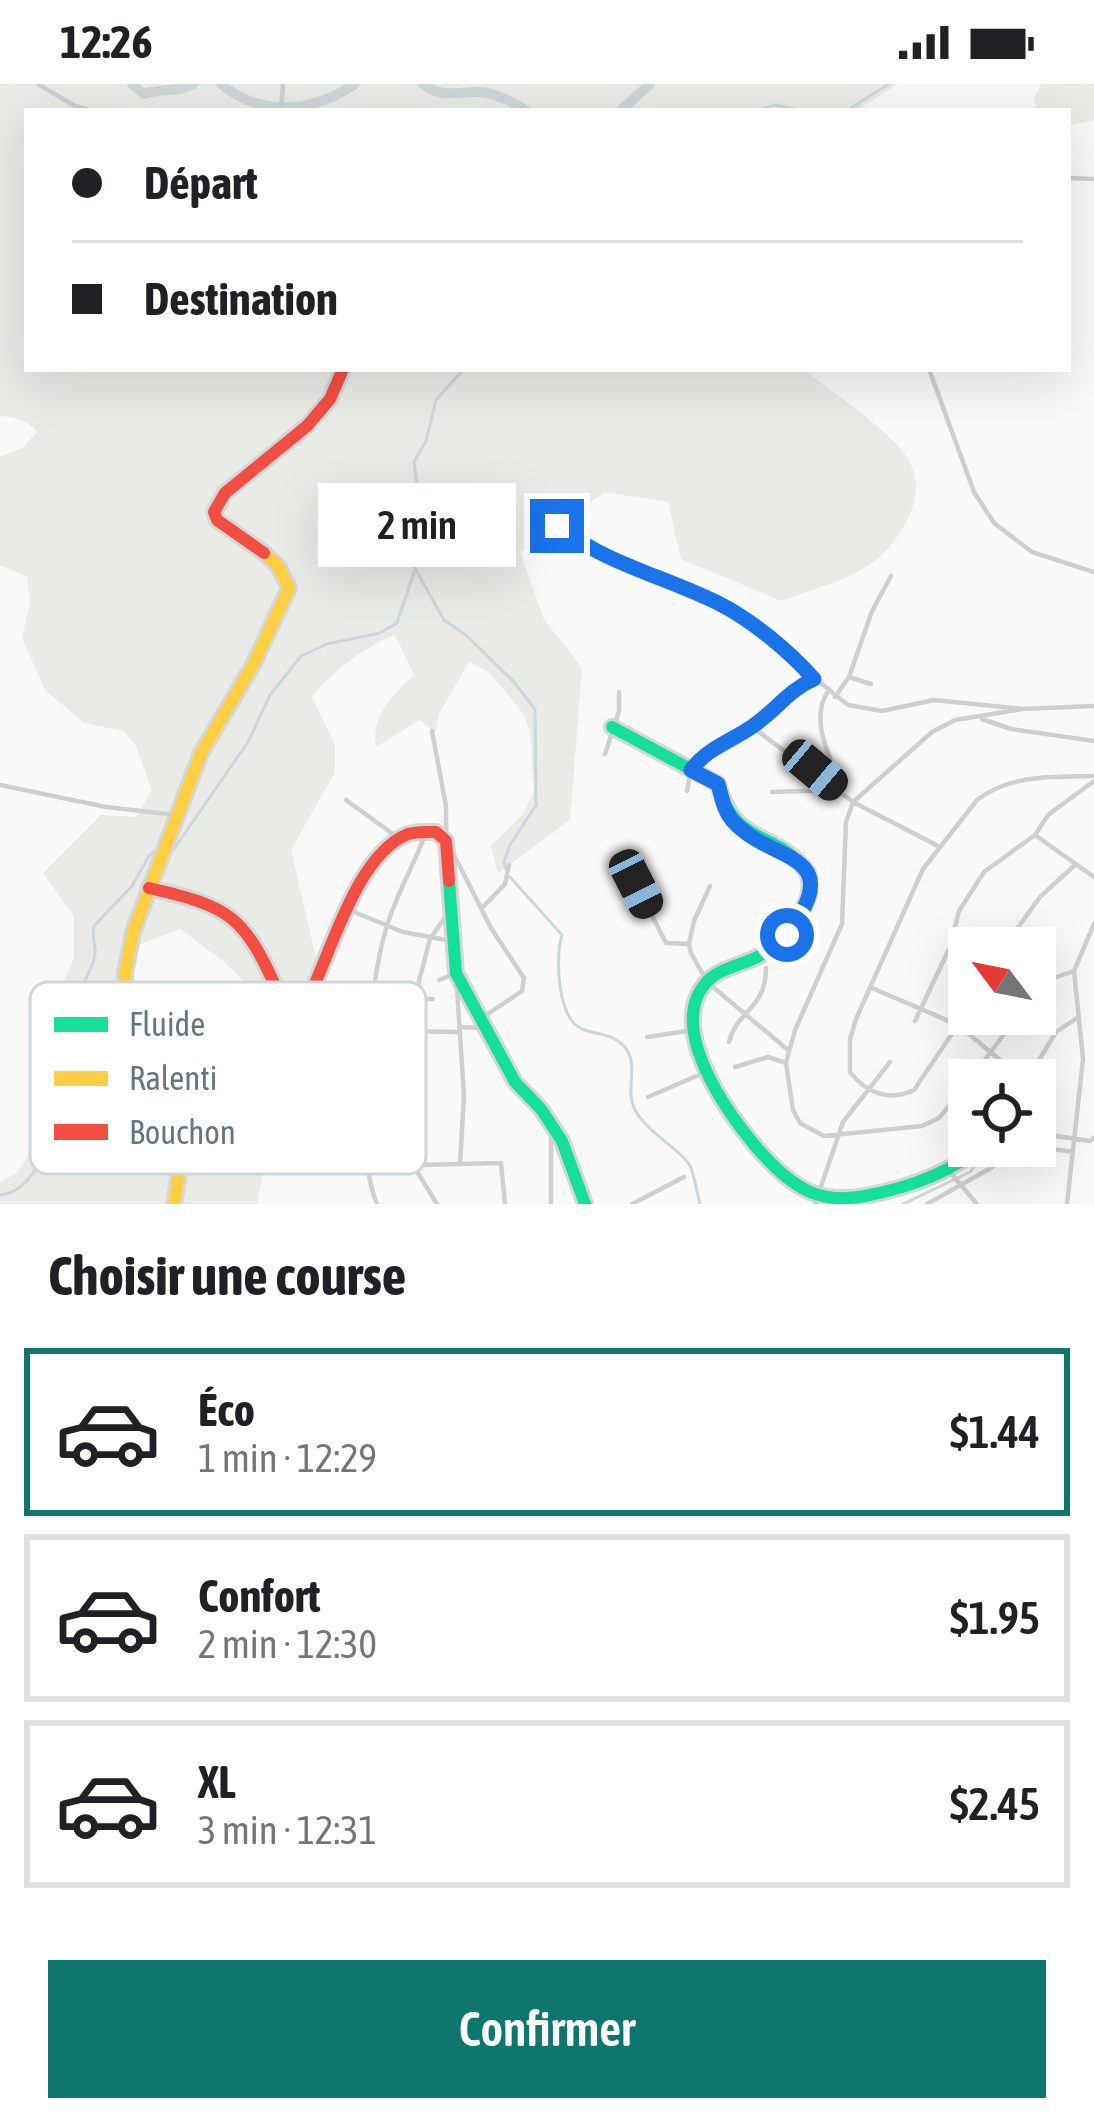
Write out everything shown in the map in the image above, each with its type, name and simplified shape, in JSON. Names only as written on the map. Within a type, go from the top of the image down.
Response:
[{"type":"street","points":[[38,84],[82,108]]},
{"type":"street","points":[[124,982],[133,932],[201,753],[254,664],[289,588],[286,575],[273,559],[218,520],[214,512],[218,499],[317,415],[342,372]]},
{"type":"street","points":[[930,372],[974,492],[994,523],[1032,552],[1094,572]]},
{"type":"street","points":[[557,526],[623,567],[729,609],[848,705],[882,711],[934,700],[1022,710]]},
{"type":"street","points":[[842,793],[821,729],[821,704],[849,677],[872,611],[891,576]]},
{"type":"street","points":[[849,677],[871,684]]},
{"type":"street","points":[[687,791],[691,770],[703,755],[752,727],[790,692],[814,679]]},
{"type":"street","points":[[605,754],[619,711],[619,692]]},
{"type":"street","points":[[948,1108],[922,1126],[837,1137],[811,1131],[793,1110],[788,1050],[837,940],[845,898],[846,822],[853,802],[932,732],[955,720],[1094,706]]},
{"type":"street","points":[[974,717],[1011,729],[1094,741]]},
{"type":"street","points":[[612,727],[718,784],[723,807],[733,822],[798,861],[807,873],[811,887],[806,904],[787,935],[763,955],[724,968],[707,982],[695,1002],[694,1030],[706,1072],[765,1155],[816,1201],[842,1204],[955,1167]]},
{"type":"street","points":[[752,727],[853,802],[940,847]]},
{"type":"street","points":[[432,731],[446,806],[464,1096],[460,1164]]},
{"type":"street","points":[[951,1035],[914,1090],[886,1096],[867,1089],[850,1072],[850,1039],[916,885],[940,847],[988,791],[1030,777],[1094,778]]},
{"type":"street","points":[[915,1021],[970,891],[984,872],[1035,836],[1048,814],[1094,778]]},
{"type":"street","points":[[0,785],[106,807],[176,815]]},
{"type":"street","points":[[772,792],[842,793]]},
{"type":"street","points":[[346,800],[397,837]]},
{"type":"street","points":[[376,982],[387,924],[427,830]]},
{"type":"street","points":[[316,982],[370,869],[397,837],[427,830],[446,842],[460,860],[525,984],[482,1024],[426,1032]]},
{"type":"street","points":[[1035,836],[1094,877]]},
{"type":"street","points":[[1018,927],[1040,897],[1076,864]]},
{"type":"street","points":[[482,908],[505,884],[509,865]]},
{"type":"street","points":[[636,884],[666,943],[689,944]]},
{"type":"street","points":[[710,886],[689,944],[707,982],[788,1050]]},
{"type":"street","points":[[149,888],[214,902],[237,916],[273,982]]},
{"type":"street","points":[[349,910],[452,941]]},
{"type":"street","points":[[420,982],[430,938],[450,910]]},
{"type":"street","points":[[1067,1204],[1083,1048],[1074,970],[1094,925]]},
{"type":"street","points":[[787,935],[798,946]]},
{"type":"street","points":[[729,1042],[733,1028],[764,992],[766,968]]},
{"type":"street","points":[[1056,977],[1074,970]]},
{"type":"street","points":[[456,973],[515,1082],[551,1124],[573,1165],[585,1204]]},
{"type":"street","points":[[439,980],[456,973]]},
{"type":"street","points":[[872,988],[948,1020]]},
{"type":"street","points":[[426,999],[434,999]]},
{"type":"street","points":[[1040,1059],[1056,1032],[1077,1018]]},
{"type":"street","points":[[647,1037],[694,1030]]},
{"type":"street","points":[[972,1035],[1001,1059]]},
{"type":"street","points":[[986,1059],[1004,1035]]},
{"type":"street","points":[[1083,1048],[1094,1047]]},
{"type":"street","points":[[735,1067],[768,1057],[786,1063]]},
{"type":"street","points":[[816,1201],[851,1107],[890,1063]]},
{"type":"street","points":[[648,1097],[706,1072]]},
{"type":"street","points":[[551,1124],[551,1204]]},
{"type":"street","points":[[1056,1136],[1094,1138]]},
{"type":"street","points":[[1056,1149],[1073,1152]]},
{"type":"street","points":[[426,1165],[503,1164],[505,1204]]},
{"type":"street","points":[[927,1204],[992,1167]]},
{"type":"street","points":[[950,1171],[977,1204]]},
{"type":"street","points":[[174,1204],[179,1174]]},
{"type":"street","points":[[368,1174],[377,1204]]},
{"type":"street","points":[[421,1174],[436,1204]]},
{"type":"street","points":[[632,1204],[684,1177]]},
{"type":"shaded area","points":[[0,84],[898,84],[861,108],[24,108],[24,372],[807,372],[891,439],[915,476],[912,509],[886,551],[856,572],[781,601],[681,559],[668,502],[605,492],[520,552],[544,619],[582,668],[570,820],[498,873],[491,846],[523,814],[534,791],[530,732],[523,713],[487,671],[469,662],[439,714],[435,733],[420,720],[376,747],[380,716],[414,675],[395,635],[339,669],[312,697],[335,745],[335,772],[291,850],[317,962],[306,982],[245,982],[180,929],[133,947],[131,982],[63,982],[74,958],[74,916],[43,873],[101,815],[136,817],[152,790],[136,746],[124,731],[84,723],[45,690],[22,638],[30,602],[27,577],[0,565],[0,457],[22,448],[37,432],[21,420],[0,416]]},
{"type":"shaded area","points":[[1042,84],[1094,84],[1094,120],[1071,125],[1071,108],[1036,108],[1034,98]]},
{"type":"shaded area","points":[[30,1152],[30,1174],[263,1174],[257,1204],[0,1204],[0,1182],[17,1173]]},
{"type":"waterway","points":[[132,84],[144,94],[193,84]]},
{"type":"waterway","points":[[221,84],[253,102],[288,107],[323,101],[355,84]]},
{"type":"waterway","points":[[423,84],[443,93],[493,94],[522,108]]},
{"type":"waterway","points":[[623,108],[650,84]]},
{"type":"waterway","points":[[851,108],[889,84]]},
{"type":"waterway","points":[[766,108],[790,108]]},
{"type":"waterway","points":[[169,848],[174,849],[248,742],[270,695],[301,656],[327,644],[380,633],[397,623],[415,570],[413,524],[419,499],[414,462],[426,441],[436,400],[461,372]]},
{"type":"waterway","points":[[416,570],[444,620],[466,635],[535,709],[536,805],[510,845],[506,869]]},
{"type":"waterway","points":[[85,982],[94,958],[94,926],[160,847]]},
{"type":"waterway","points":[[510,877],[562,935],[559,972],[567,1013],[582,1029],[609,1036],[629,1053],[634,1108],[687,1161],[700,1204]]},
{"type":"waterway","points":[[903,1204],[974,1167]]},
{"type":"waterway","points":[[0,1195],[20,1187],[32,1174]]},
{"type":"traffic: fast","points":[[612,727],[718,784],[735,819],[796,859],[808,873],[807,901],[785,936],[761,955],[710,979],[695,1004],[693,1027],[699,1052],[739,1125],[780,1171],[824,1196],[865,1196],[912,1184],[951,1167]]},
{"type":"traffic: fast","points":[[449,881],[456,973],[515,1082],[562,1141],[585,1204]]},
{"type":"traffic: slow","points":[[125,982],[133,932],[201,753],[254,663],[289,588],[278,566],[264,553]]},
{"type":"traffic: slow","points":[[174,1204],[179,1174]]},
{"type":"traffic: jam","points":[[264,553],[217,520],[214,512],[225,493],[307,426],[330,399],[342,372]]},
{"type":"traffic: jam","points":[[315,982],[359,885],[389,845],[411,833],[436,832],[446,841],[449,881]]},
{"type":"traffic: jam","points":[[149,888],[199,902],[232,919],[256,947],[273,982]]},
{"type":"route","points":[[557,526],[623,567],[729,609],[814,679],[790,692],[752,727],[703,755],[691,770],[718,784],[723,807],[733,822],[798,861],[807,873],[811,887],[806,904],[787,935]]}]
